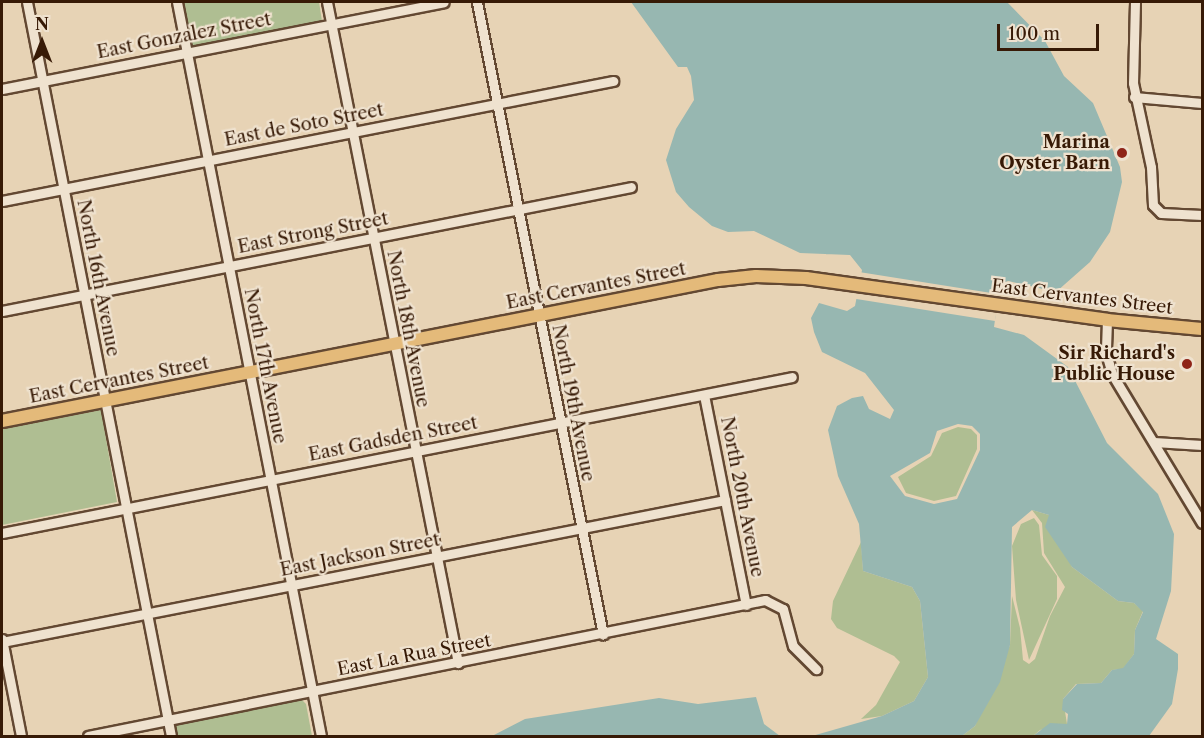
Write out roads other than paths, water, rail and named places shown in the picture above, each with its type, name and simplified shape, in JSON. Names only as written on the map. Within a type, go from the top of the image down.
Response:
[{"type":"main road","name":"East Cervantes Street","points":[[2,421],[731,278],[783,276],[1107,320],[1203,329]]},
{"type":"street","name":"North 16th Avenue","points":[[27,2],[171,736]]},
{"type":"street","name":"North 17th Avenue","points":[[177,2],[321,736]]},
{"type":"street","name":"North 18th Avenue","points":[[327,2],[458,663]]},
{"type":"street","name":"East Gonzalez Street","points":[[2,89],[444,2]]},
{"type":"street","name":"North 19th Avenue","points":[[477,2],[603,635]]},
{"type":"street","points":[[1135,2],[1134,97],[1151,167],[1154,209],[1161,213],[1203,215]]},
{"type":"street","name":"East de Soto Street","points":[[2,201],[613,81]]},
{"type":"street","points":[[1134,97],[1203,103]]},
{"type":"street","name":"East Strong Street","points":[[2,311],[631,187]]},
{"type":"street","points":[[1107,320],[1106,353],[1112,375],[1203,523]]},
{"type":"street","name":"East Gadsden Street","points":[[2,533],[792,377]]},
{"type":"street","name":"North 20th Avenue","points":[[704,395],[746,605]]},
{"type":"street","points":[[1154,442],[1203,445]]},
{"type":"street","name":"East Jackson Street","points":[[2,640],[147,614],[725,500]]},
{"type":"street","name":"East La Rua Street","points":[[88,736],[603,635],[765,600],[780,605],[793,646],[816,669]]},
{"type":"street","points":[[2,640],[21,736]]},
{"type":"water","points":[[631,2],[1007,2],[1045,41],[1064,76],[1093,103],[1120,167],[1122,182],[1110,232],[1090,262],[1056,292],[1008,281],[1000,284],[994,327],[1024,335],[1068,367],[1107,443],[1158,494],[1174,534],[1171,591],[1156,639],[1178,654],[1178,669],[1172,704],[1149,736],[1033,736],[1050,723],[1067,724],[1068,714],[1062,710],[1063,699],[1077,684],[1101,683],[1112,670],[1123,668],[1134,654],[1135,630],[1143,612],[1134,603],[1118,601],[1072,567],[1045,527],[1049,515],[1032,510],[1012,527],[1010,645],[1000,682],[975,726],[962,736],[812,736],[882,716],[914,701],[928,677],[920,601],[912,587],[863,571],[859,524],[838,476],[828,430],[837,406],[852,398],[863,396],[869,409],[890,419],[894,410],[865,373],[822,352],[814,332],[811,318],[819,303],[847,311],[855,306],[862,270],[850,255],[800,253],[754,231],[728,232],[712,226],[689,207],[676,192],[666,160],[676,129],[694,100],[691,76],[687,67],[678,67]],"holes":[[[958,424],[972,426],[980,434],[980,450],[957,499],[934,504],[905,496],[890,476],[930,453],[937,431]]]},
{"type":"water","points":[[756,697],[764,724],[780,736],[492,736],[525,719],[659,698],[698,704]]},
{"type":"place","name":"Marina Oyster Barn","points":[[1122,153]]},
{"type":"place","name":"Sir Richard's Public House","points":[[1187,364]]}]
